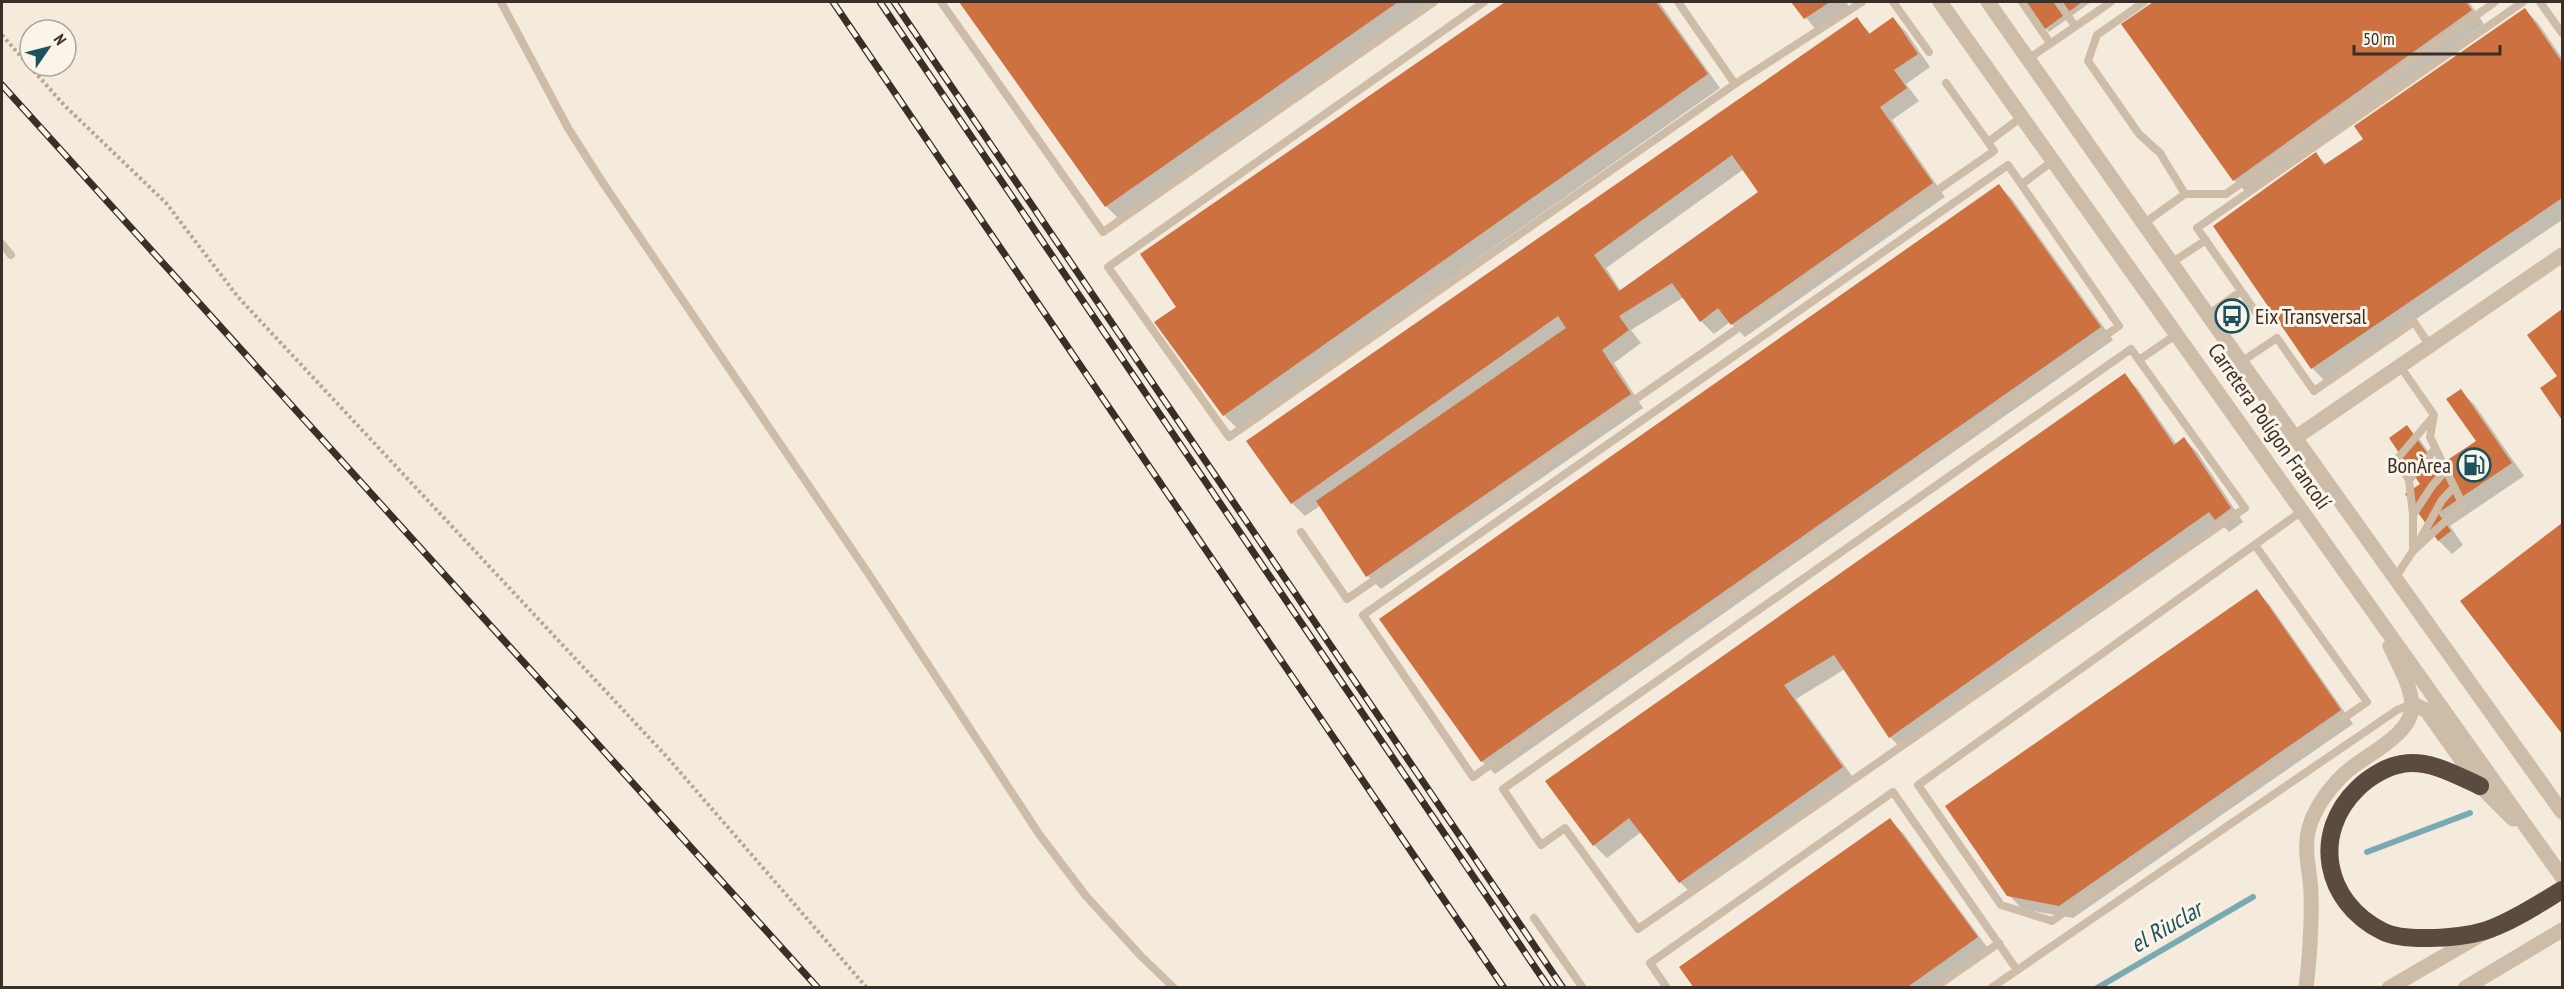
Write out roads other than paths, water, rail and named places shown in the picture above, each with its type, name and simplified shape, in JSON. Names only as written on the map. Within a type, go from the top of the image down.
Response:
[{"type":"highway","points":[[2480,786],[2443,770],[2421,764],[2401,764],[2367,780],[2346,800],[2335,819],[2330,846],[2330,865],[2338,889],[2352,911],[2383,932],[2416,939],[2442,938],[2489,930],[2557,894]]},
{"type":"street","name":"Carretera Polígon Francolí","points":[[1940,2],[2562,877]]},
{"type":"street","name":"Carretera Polígon Francolí","points":[[1988,2],[2143,224],[2562,812]]},
{"type":"street","points":[[2295,438],[2562,255]]},
{"type":"street","points":[[2306,987],[2311,948],[2308,830],[2316,810],[2344,773],[2401,731],[2412,711],[2409,690],[2376,615]]},
{"type":"street","points":[[2412,704],[2426,710],[2480,786],[2538,842]]},
{"type":"street","points":[[2390,987],[2489,930]]},
{"type":"street","points":[[2465,987],[2562,930]]},
{"type":"lane","points":[[501,2],[568,128],[603,183],[874,583],[1039,834],[1086,896],[1140,955],[1174,987]]},
{"type":"lane","points":[[941,2],[1103,232],[1434,2]]},
{"type":"lane","points":[[1484,2],[1108,267],[1229,437],[1736,84],[1862,2]]},
{"type":"lane","points":[[1678,2],[1736,84]]},
{"type":"lane","points":[[1906,2],[1896,4],[1929,52]]},
{"type":"lane","points":[[2022,2],[2050,43]]},
{"type":"lane","points":[[2058,2],[2075,26]]},
{"type":"lane","points":[[2028,59],[2111,2]]},
{"type":"lane","points":[[2144,2],[2097,34],[2088,61],[2139,134],[2160,153],[2185,194]]},
{"type":"lane","points":[[2143,224],[2185,194],[2226,194],[2495,2]]},
{"type":"lane","points":[[2260,318],[2197,228],[2523,2]]},
{"type":"lane","points":[[2540,2],[2562,33]]},
{"type":"lane","points":[[1301,532],[1347,599],[1994,151],[1946,83]]},
{"type":"lane","points":[[1988,142],[2023,116]]},
{"type":"lane","points":[[2022,184],[2054,160]]},
{"type":"lane","points":[[2008,165],[2022,184],[2119,326],[1473,777],[1363,615],[2008,165]]},
{"type":"lane","points":[[2171,263],[2206,240]]},
{"type":"lane","points":[[2,244],[11,255]]},
{"type":"lane","points":[[2208,315],[2241,291]]},
{"type":"lane","points":[[2241,362],[2277,338],[2314,391],[2414,322],[2430,346]]},
{"type":"lane","points":[[2139,360],[2177,334]]},
{"type":"lane","points":[[2131,349],[2139,360],[2246,508],[1638,929],[1565,828],[1541,845],[1503,789],[2131,349]]},
{"type":"lane","points":[[2400,366],[2434,415],[2430,437],[2463,504],[2413,551]]},
{"type":"lane","points":[[2413,551],[2413,515],[2409,480],[2397,459],[2434,415]]},
{"type":"lane","points":[[2409,480],[2435,448]]},
{"type":"lane","points":[[2413,515],[2432,486],[2446,470]]},
{"type":"lane","points":[[2395,578],[2442,500],[2454,487]]},
{"type":"lane","points":[[2255,544],[2367,702],[2052,921],[2001,905],[1918,785],[2255,544],[2302,511]]},
{"type":"lane","points":[[1991,987],[2397,710],[2412,704]]},
{"type":"lane","points":[[1667,987],[1650,963],[1893,792],[2017,970]]},
{"type":"lane","points":[[1534,918],[1583,987]]},
{"type":"lane","points":[[1934,987],[1999,943]]},
{"type":"waterway","name":"el Riuclar","points":[[2367,852],[2470,813]]},
{"type":"waterway","name":"el Riuclar","points":[[2097,988],[2253,897]]},
{"type":"railway","points":[[833,2],[1504,988]]},
{"type":"railway","points":[[880,2],[1549,988]]},
{"type":"railway","points":[[894,2],[1563,988]]},
{"type":"railway","points":[[2,85],[818,988]]},
{"type":"place","name":"Eix Transversal","points":[[2232,316]]},
{"type":"place","name":"BonÀrea","points":[[2474,465]]}]
